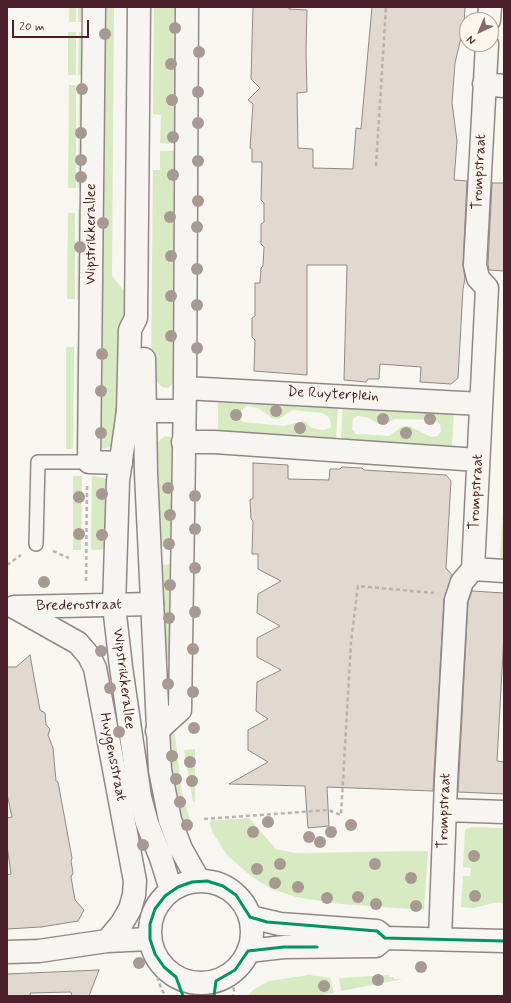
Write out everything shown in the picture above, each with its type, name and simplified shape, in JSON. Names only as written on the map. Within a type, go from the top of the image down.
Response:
[{"type":"street","name":"Wipstrikkerallee","points":[[89,462],[94,7]]},
{"type":"street","name":"Wipstrikkerallee","points":[[139,7],[136,318],[144,332],[136,411],[121,463],[118,481],[114,606],[121,667],[140,797],[147,823],[161,858],[171,890]]},
{"type":"street","name":"Wipstrikkerallee","points":[[157,731],[180,710],[183,411],[185,388],[187,7]]},
{"type":"street","name":"Trompstraat","points":[[440,939],[456,600],[462,582],[473,569],[481,404],[496,289],[478,278],[476,265],[494,85],[488,52]]},
{"type":"street","name":"De Ruyterplein","points":[[185,388],[481,404]]},
{"type":"street","name":"Wipstrikkerallee","points":[[136,411],[152,604],[157,731],[164,796],[170,820],[181,849],[199,881]]},
{"type":"street","points":[[136,411],[183,411]]},
{"type":"street","points":[[183,442],[478,460]]},
{"type":"street","points":[[89,462],[121,463]]},
{"type":"street","points":[[473,569],[504,571]]},
{"type":"street","name":"Brederostraat","points":[[10,607],[152,604]]},
{"type":"street","name":"Huygensstraat","points":[[10,607],[78,643],[89,656],[94,668],[135,882],[134,896],[130,909],[122,923],[107,941]]},
{"type":"street","points":[[445,810],[504,812]]},
{"type":"street","points":[[199,881],[215,883],[230,890],[242,902],[250,917],[252,934],[248,951],[240,964],[220,984],[192,982],[180,986],[164,967],[153,947],[150,924],[155,909],[171,890],[184,884],[199,881]]},
{"type":"street","points":[[250,917],[286,925],[377,931],[385,938],[504,941]]},
{"type":"street","points":[[248,951],[284,947],[376,946],[385,938]]},
{"type":"street","points":[[7,952],[39,951],[107,941],[153,947]]},
{"type":"lane","points":[[36,544],[38,462],[89,462]]},
{"type":"path","points":[[376,166],[386,7]]},
{"type":"path","points":[[86,563],[87,476],[89,462]]},
{"type":"path","points":[[204,819],[328,810],[341,815],[351,642],[358,586],[444,594],[456,600]]},
{"type":"path","points":[[222,870],[230,890]]},
{"type":"path","points":[[153,947],[158,981],[165,996]]},
{"type":"path","points":[[220,984],[234,990],[233,996]]},
{"type":"green space","points":[[69,7],[76,7],[76,22],[69,22]]},
{"type":"green space","points":[[78,7],[85,7],[85,22],[78,22]]},
{"type":"green space","points":[[101,7],[114,7],[112,276],[124,291],[124,375],[113,445],[104,449],[99,446]]},
{"type":"green space","points":[[154,7],[178,7],[177,144],[160,143],[161,115],[153,114]]},
{"type":"green space","points":[[68,32],[76,32],[76,75],[68,75]]},
{"type":"green space","points":[[79,32],[85,32],[85,75],[78,75]]},
{"type":"green space","points":[[69,85],[76,85],[76,188],[68,188]]},
{"type":"green space","points":[[79,85],[85,86],[84,188],[78,188]]},
{"type":"green space","points":[[160,151],[177,151],[175,377],[174,382],[168,388],[162,387],[156,381],[151,366],[153,170],[160,170]]},
{"type":"green space","points":[[78,209],[84,209],[83,300],[77,300]]},
{"type":"green space","points":[[68,213],[75,213],[75,299],[67,299]]},
{"type":"green space","points":[[66,347],[74,347],[73,449],[66,449]]},
{"type":"green space","points":[[77,347],[83,347],[82,449],[76,449]]},
{"type":"green space","points":[[218,400],[338,407],[336,439],[218,431]],"holes":[[[247,406],[258,408],[272,418],[278,419],[293,410],[322,413],[329,417],[331,425],[330,428],[323,430],[312,428],[305,421],[284,426],[243,422],[240,419],[241,411]]]},
{"type":"green space","points":[[343,407],[454,413],[452,446],[341,439]],"holes":[[[357,416],[367,417],[379,424],[384,425],[394,419],[436,420],[440,424],[441,431],[438,436],[431,437],[409,426],[403,426],[389,436],[356,434],[352,429],[353,419]]]},
{"type":"green space","points":[[165,436],[170,437],[174,441],[172,547],[157,547],[154,445]]},
{"type":"green space","points":[[73,476],[82,476],[81,550],[73,550]]},
{"type":"green space","points":[[92,476],[106,478],[108,481],[109,549],[93,550],[91,548]]},
{"type":"green space","points":[[504,496],[504,558],[500,558]]},
{"type":"green space","points":[[172,564],[172,660],[161,660],[158,565]]},
{"type":"green space","points":[[173,733],[175,735],[182,793],[192,827],[184,831],[172,780],[168,748],[171,734]]},
{"type":"green space","points":[[195,749],[195,801],[193,802],[184,750]]},
{"type":"green space","points":[[249,818],[276,849],[295,853],[428,851],[424,910],[340,904],[296,897],[272,889],[252,877],[227,855],[213,833],[209,821]]},
{"type":"green space","points":[[471,827],[504,828],[504,903],[493,903],[474,908],[461,907],[463,876],[470,876],[471,868],[463,867],[465,830]]},
{"type":"green space","points":[[309,975],[330,978],[334,993],[316,996],[248,996],[253,990],[269,981]]},
{"type":"green space","points":[[389,975],[389,977],[394,977],[394,979],[403,979],[341,991],[339,978]]},
{"type":"building","points":[[253,7],[289,7],[289,9],[307,10],[307,92],[297,93],[298,148],[313,149],[313,168],[353,169],[356,128],[361,129],[372,7],[465,7],[465,12],[459,12],[459,46],[455,63],[452,103],[457,141],[454,180],[467,181],[463,264],[465,279],[463,289],[458,378],[451,384],[420,382],[421,367],[380,364],[379,379],[368,379],[366,382],[344,380],[347,265],[307,265],[307,375],[254,371],[255,340],[252,337],[252,318],[255,316],[255,283],[260,283],[261,268],[263,266],[264,247],[261,244],[261,224],[264,222],[264,203],[261,200],[262,162],[252,162],[252,149],[250,148],[253,104],[248,100],[260,88],[251,79]]},
{"type":"building","points":[[492,183],[504,183],[504,271],[489,270],[488,264]]},
{"type":"building","points":[[253,463],[288,465],[288,479],[329,480],[330,469],[340,469],[342,467],[362,468],[364,470],[446,475],[451,481],[446,568],[452,575],[444,599],[433,791],[327,787],[329,826],[308,828],[305,786],[229,784],[268,762],[248,750],[248,730],[268,719],[256,711],[257,682],[281,670],[257,657],[257,638],[280,626],[257,613],[258,594],[281,581],[258,569],[258,554],[252,554],[253,521],[251,519],[250,500],[253,498]]},
{"type":"building","points":[[472,591],[504,593],[504,634],[497,761],[504,762],[504,794],[458,792],[468,602]]},
{"type":"building","points":[[30,655],[40,710],[45,713],[46,725],[50,729],[48,735],[53,748],[56,781],[58,782],[72,858],[73,873],[71,877],[75,900],[84,910],[78,921],[41,927],[7,929],[7,875],[11,874],[7,846],[7,818],[12,817],[7,794],[7,667],[16,667]]},
{"type":"building","points":[[99,970],[89,996],[72,996],[71,992],[30,993],[31,996],[7,996],[7,974]]},
{"type":"transit line","points":[[183,996],[176,977],[164,967],[155,954],[150,939],[150,924],[155,909],[165,896],[178,887],[192,882],[207,881],[223,886],[236,895],[250,917],[267,922],[377,931],[385,938],[504,941]]},
{"type":"transit line","points":[[214,996],[216,981],[235,970],[248,951],[284,947],[317,947]]}]
